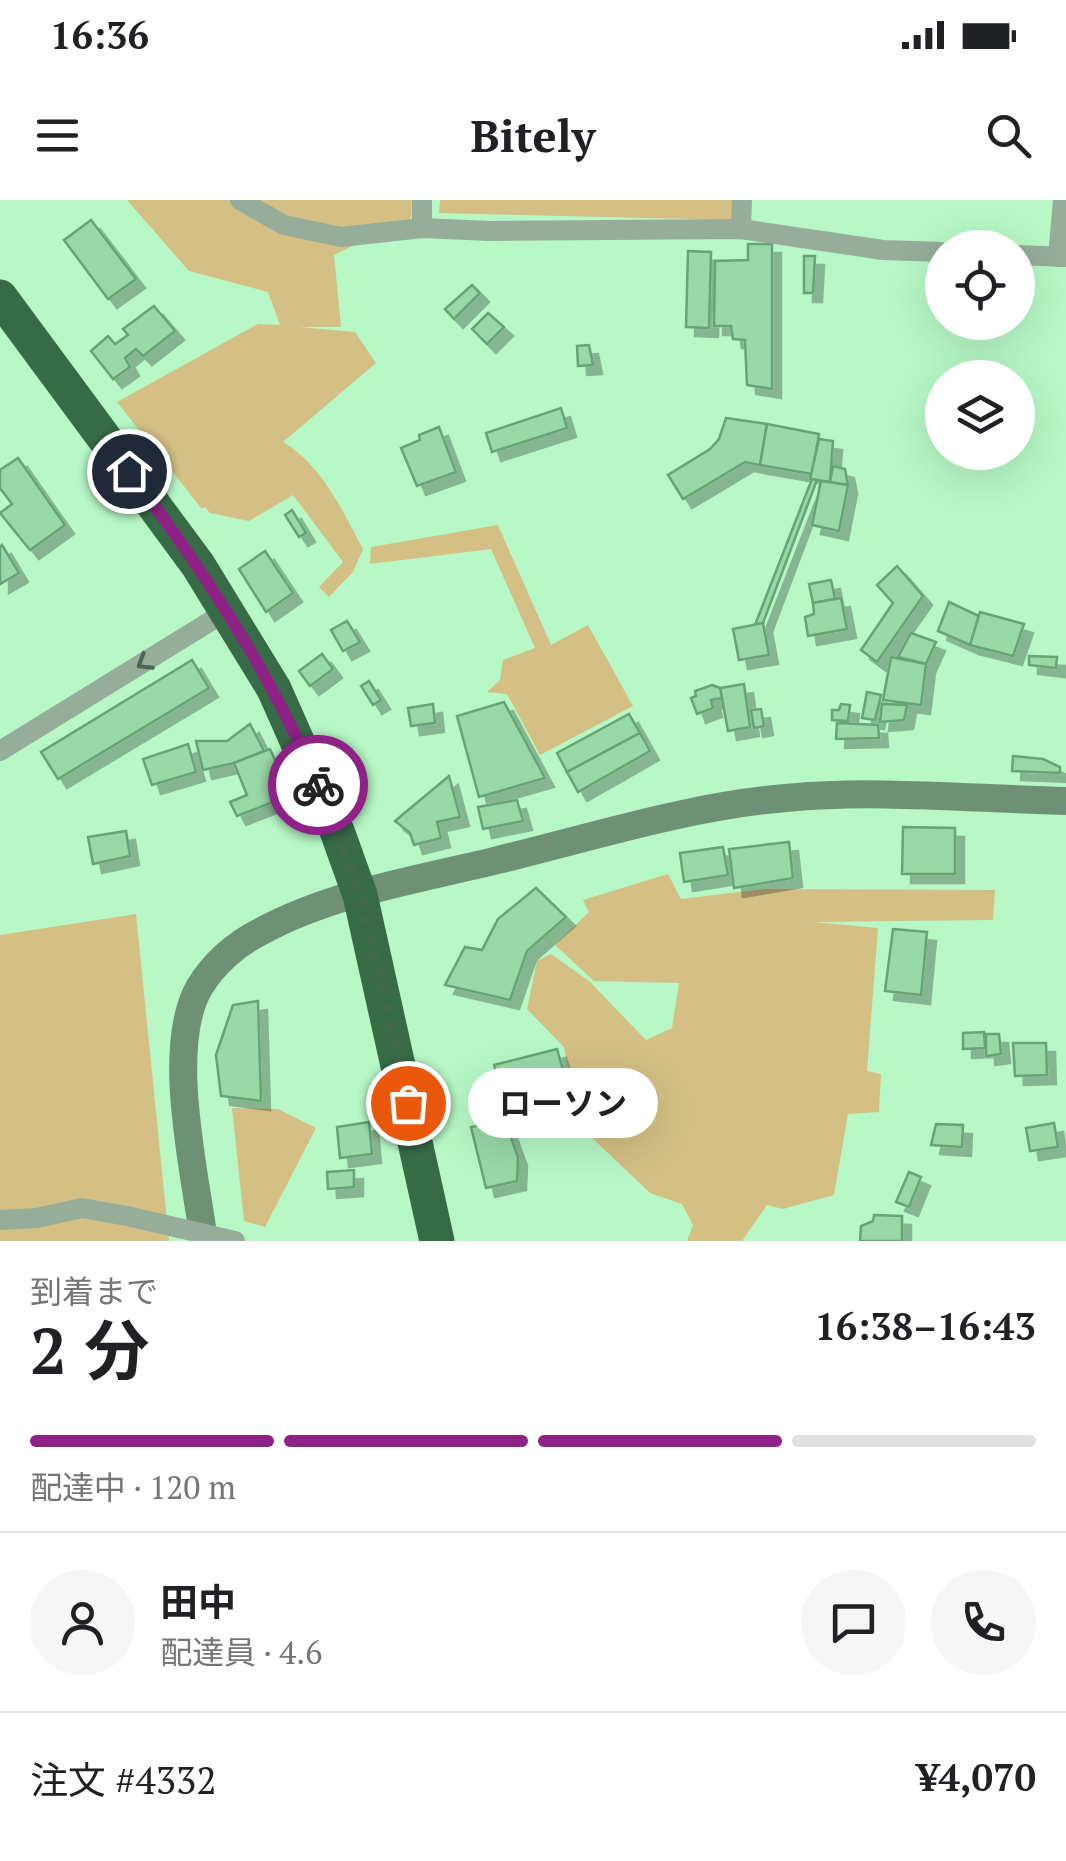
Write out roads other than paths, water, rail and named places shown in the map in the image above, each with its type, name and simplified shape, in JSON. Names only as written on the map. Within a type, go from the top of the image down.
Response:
[{"type":"highway","points":[[0,297],[198,564],[274,688],[338,831],[360,895],[437,1241]]},
{"type":"street","points":[[240,200],[284,225],[341,237],[422,228],[741,229],[882,250],[925,251]]},
{"type":"street","points":[[422,200],[422,228]]},
{"type":"street","points":[[741,229],[742,200]]},
{"type":"street","points":[[1035,256],[1062,257],[1063,200]]},
{"type":"street","points":[[0,751],[227,612]]},
{"type":"street","points":[[204,1241],[183,1070],[185,1038],[194,998],[214,968],[256,933],[360,895],[666,818],[787,798],[884,796],[1066,801]]},
{"type":"street","points":[[0,1220],[38,1218],[82,1208],[235,1241]]},
{"type":"place","name":"ローソン","points":[[408,1103]]}]
